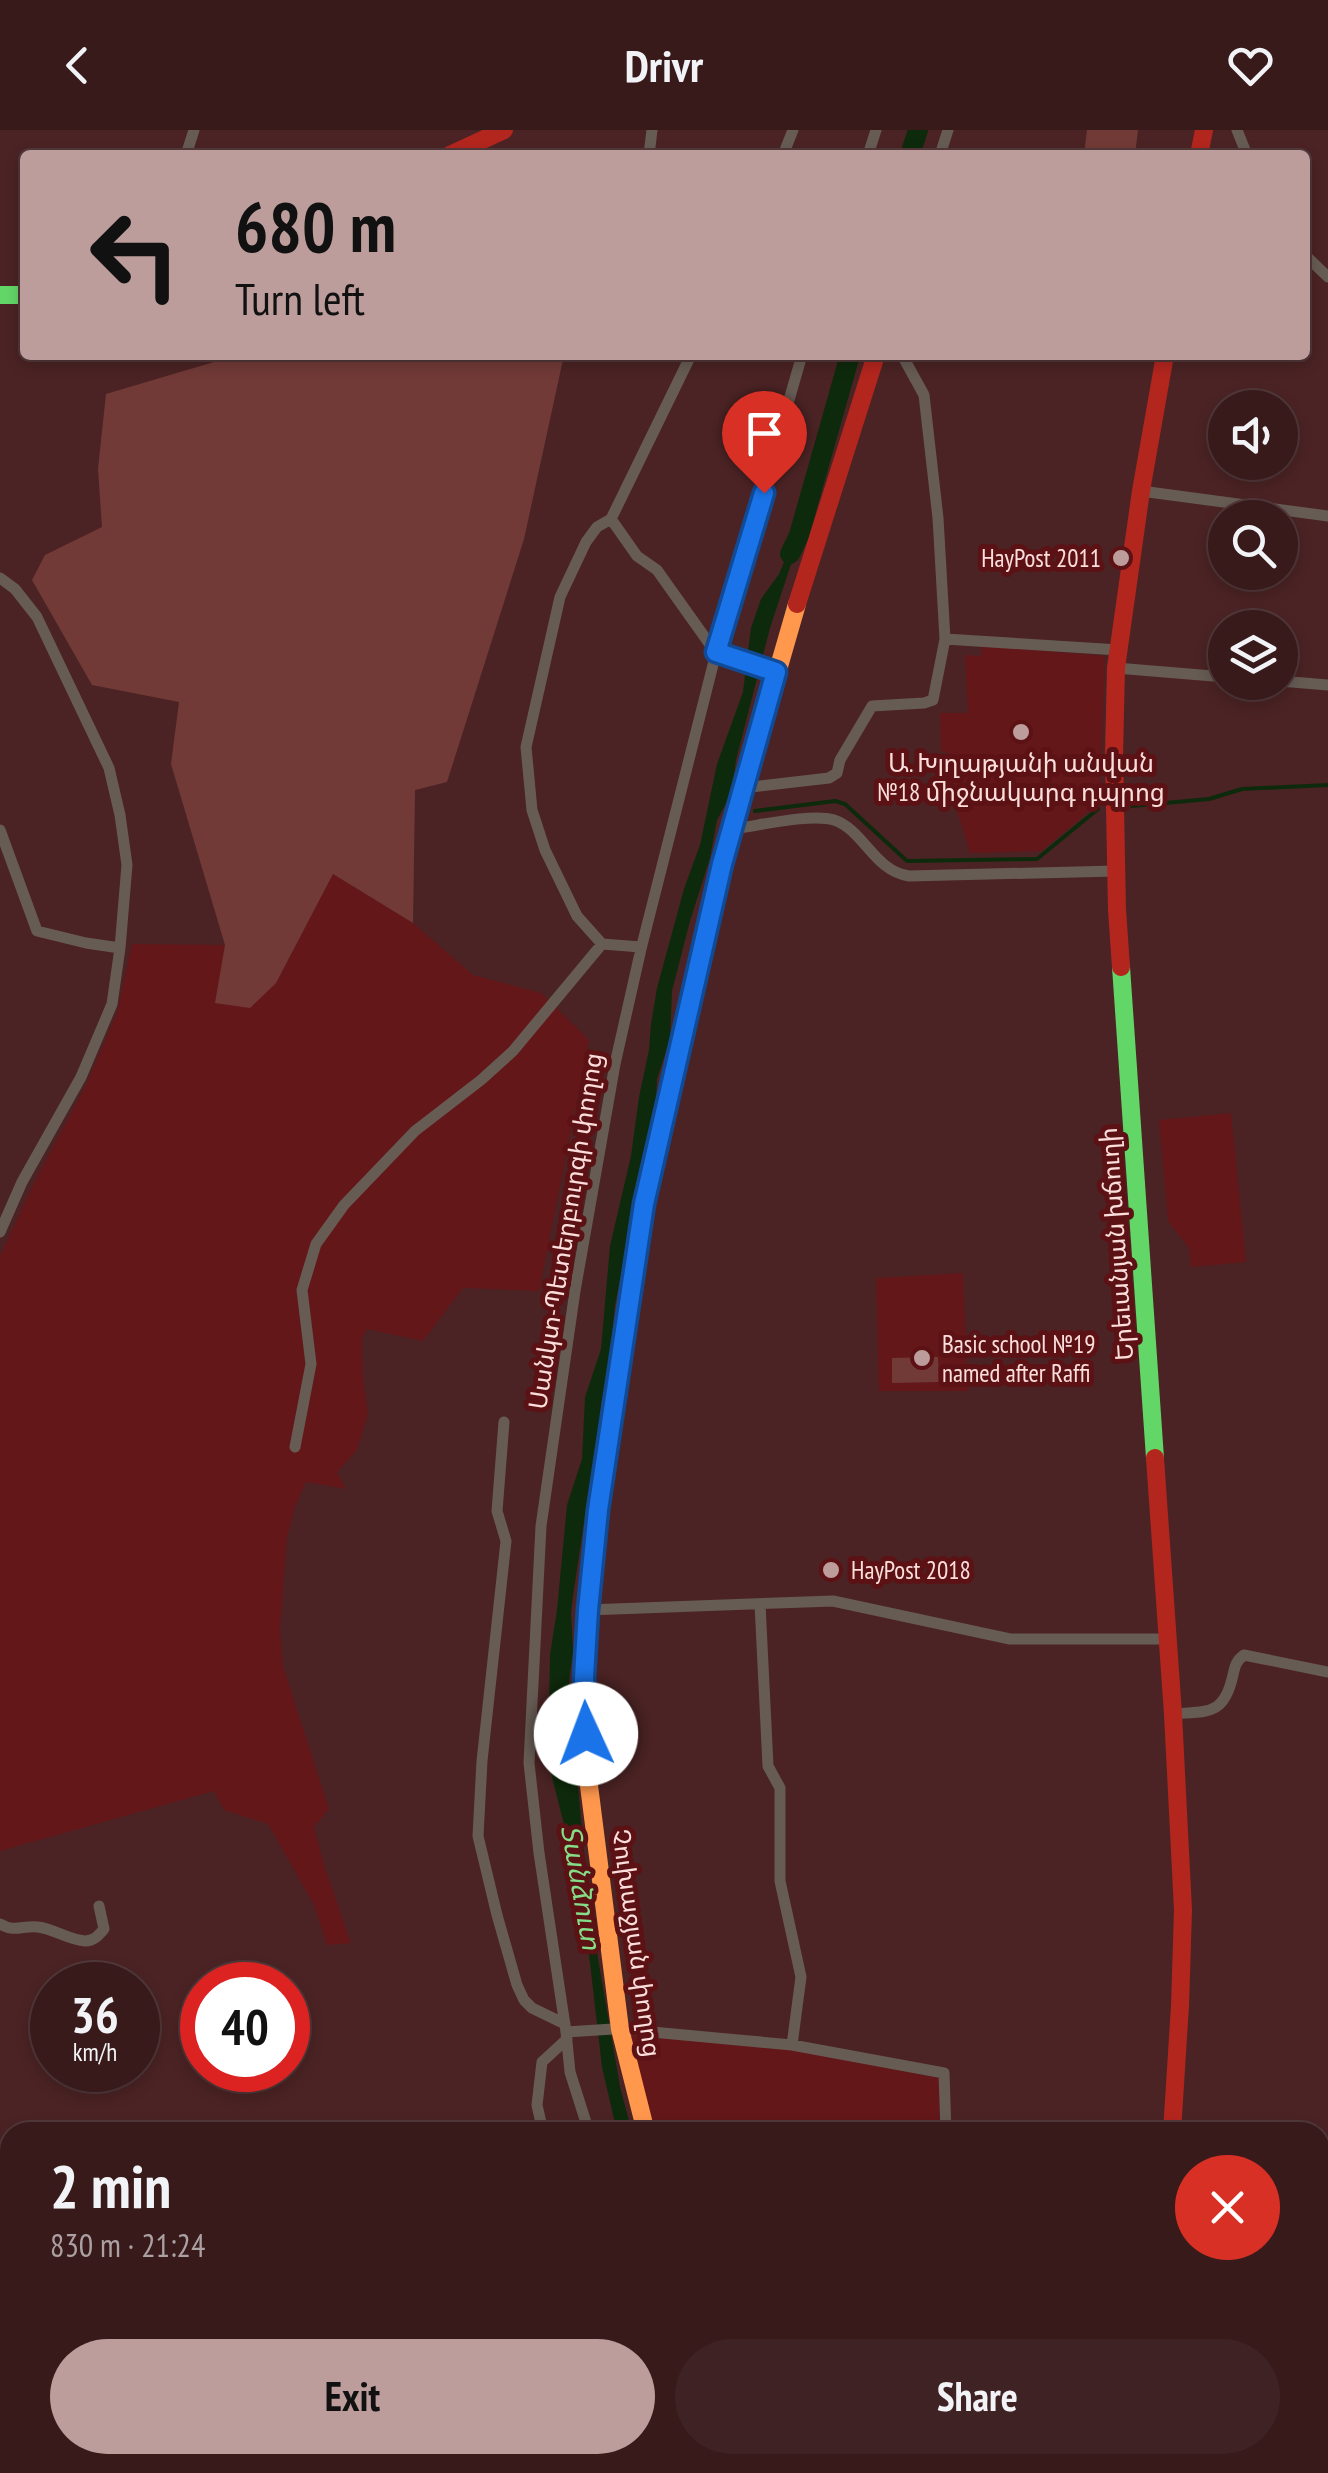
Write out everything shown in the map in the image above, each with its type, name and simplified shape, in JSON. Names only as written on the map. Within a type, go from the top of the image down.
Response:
[{"type":"main road","points":[[463,150],[504,130]]},
{"type":"main road","name":"Չուխաջյան փողոց","points":[[643,2122],[616,2029],[586,1762],[584,1677],[588,1610],[608,1431],[644,1204],[722,864],[772,671],[874,360]]},
{"type":"main road","name":"Երեւանյան խճուղի","points":[[1164,360],[1117,659],[1114,755],[1116,871],[1183,1910],[1173,2122]]},
{"type":"street","points":[[468,148],[479,130]]},
{"type":"street","points":[[641,947],[602,944],[577,916],[545,850],[532,810],[526,746],[560,597],[586,542],[611,519],[689,360]]},
{"type":"street","name":"Սանկտ-Պետերբուրգի փողոց","points":[[586,2122],[570,2072],[529,1763],[541,1526],[578,1272],[615,1064],[641,947],[716,652],[801,360]]},
{"type":"street","points":[[743,788],[829,778],[837,773],[840,760],[872,706],[934,700],[945,639],[938,518],[924,395],[905,360]]},
{"type":"street","points":[[1141,491],[1328,516]]},
{"type":"street","points":[[611,519],[637,556],[657,570],[716,652],[772,671]]},
{"type":"street","points":[[0,578],[15,589],[37,616],[109,768],[127,865],[112,1004],[81,1077],[22,1182],[0,1232]]},
{"type":"street","points":[[945,639],[1208,674]]},
{"type":"street","points":[[1298,682],[1328,685]]},
{"type":"street","points":[[732,829],[816,818],[836,820],[891,872],[909,876],[1116,871]]},
{"type":"street","points":[[0,830],[38,931],[120,948]]},
{"type":"street","points":[[295,1447],[311,1364],[302,1290],[316,1244],[344,1205],[415,1130],[514,1051],[602,944]]},
{"type":"street","points":[[504,1422],[497,1511],[506,1542],[482,1762],[478,1836],[524,2000],[566,2032],[616,2029],[792,2045],[944,2073],[946,2122]]},
{"type":"street","points":[[588,1610],[834,1601],[1010,1639],[1167,1639]]},
{"type":"street","points":[[760,1604],[768,1766],[780,1788],[780,1881],[801,1977],[792,2045]]},
{"type":"street","points":[[1173,1714],[1210,1711],[1220,1705],[1230,1688],[1235,1664],[1244,1656],[1328,1672]]},
{"type":"street","points":[[0,1924],[21,1930],[34,1926],[83,1941],[96,1939],[104,1929],[99,1906]]},
{"type":"street","points":[[540,2122],[536,2105],[542,2062],[566,2032]]},
{"type":"shaded area","points":[[1087,130],[1138,130],[1136,150],[1085,150]]},
{"type":"shaded area","points":[[563,360],[524,539],[447,782],[415,790],[413,923],[333,874],[276,983],[250,1008],[215,1003],[225,945],[171,764],[179,702],[92,685],[32,580],[45,555],[102,527],[98,469],[106,394],[214,362]]},
{"type":"shaded area","name":"Ա. Խլղաթյանի անվան №18 միջնակարգ դպրոց","points":[[982,646],[1105,656],[1100,802],[1041,851],[970,853],[950,788],[950,754],[941,751],[940,713],[968,713],[965,655],[981,656]]},
{"type":"shaded area","points":[[333,874],[413,923],[473,975],[541,993],[589,1040],[539,1291],[463,1288],[423,1341],[367,1329],[362,1338],[368,1414],[357,1450],[337,1472],[346,1489],[306,1482],[295,1507],[287,1538],[280,1631],[283,1666],[329,1809],[314,1827],[351,1943],[327,1945],[314,1905],[268,1824],[224,1810],[214,1791],[0,1851],[0,1256],[85,1087],[117,1013],[132,944],[225,945],[216,1003],[276,983]]},
{"type":"shaded area","points":[[1231,1113],[1246,1262],[1191,1267],[1189,1248],[1168,1221],[1159,1120]]},
{"type":"shaded area","name":"Basic school №19 named after Raffi","points":[[963,1273],[968,1391],[879,1391],[876,1278]]},
{"type":"shaded area","points":[[938,1357],[939,1382],[892,1383],[892,1358]]},
{"type":"shaded area","points":[[626,2035],[792,2050],[939,2078],[940,2122],[648,2122]]},
{"type":"water","points":[[798,529],[803,533],[770,628],[733,783],[717,820],[672,991],[670,1039],[657,1079],[644,1174],[615,1305],[597,1460],[588,1495],[571,1613],[571,1715],[566,1739],[578,1786],[588,1900],[629,2122],[615,2122],[602,2067],[587,1937],[573,1885],[573,1860],[548,1761],[550,1655],[567,1505],[582,1459],[585,1397],[601,1349],[610,1246],[631,1156],[657,988],[700,845],[717,764],[743,692],[751,628],[761,599],[779,574]]},
{"type":"waterway","name":"Տանձուտ","points":[[912,150],[918,130]]},
{"type":"waterway","name":"Տանձուտ","points":[[790,554],[799,535],[849,360]]},
{"type":"waterway","points":[[1132,806],[1209,799],[1242,789],[1328,785]]},
{"type":"waterway","points":[[755,811],[835,801],[845,804],[907,861],[1037,859],[1098,809]]},
{"type":"traffic: fast","points":[[0,295],[20,295]]},
{"type":"traffic: fast","points":[[1121,967],[1155,1458]]},
{"type":"traffic: slow","points":[[635,1263],[644,1205],[722,864],[797,604]]},
{"type":"traffic: slow","points":[[584,1673],[586,1762],[620,2029],[643,2122]]},
{"type":"traffic: jam","points":[[461,150],[504,130]]},
{"type":"traffic: jam","points":[[1200,150],[1204,130]]},
{"type":"traffic: jam","points":[[797,604],[874,360]]},
{"type":"traffic: jam","points":[[1121,967],[1114,755],[1116,668],[1164,360]]},
{"type":"traffic: jam","points":[[584,1673],[598,1518],[635,1263]]},
{"type":"traffic: jam","points":[[1155,1458],[1183,1910],[1173,2122]]},
{"type":"place","name":"HayPost 2011","points":[[1121,558]]},
{"type":"place","name":"Ա. Խլղաթյանի անվան №18 միջնակարգ դպրոց","points":[[1021,732]]},
{"type":"place","name":"Basic school №19 named after Raffi","points":[[922,1358]]},
{"type":"place","name":"HayPost 2018","points":[[831,1570]]},
{"type":"route","points":[[586,1734],[584,1677],[598,1510],[644,1204],[722,864],[776,672],[716,652],[764,493]]}]
